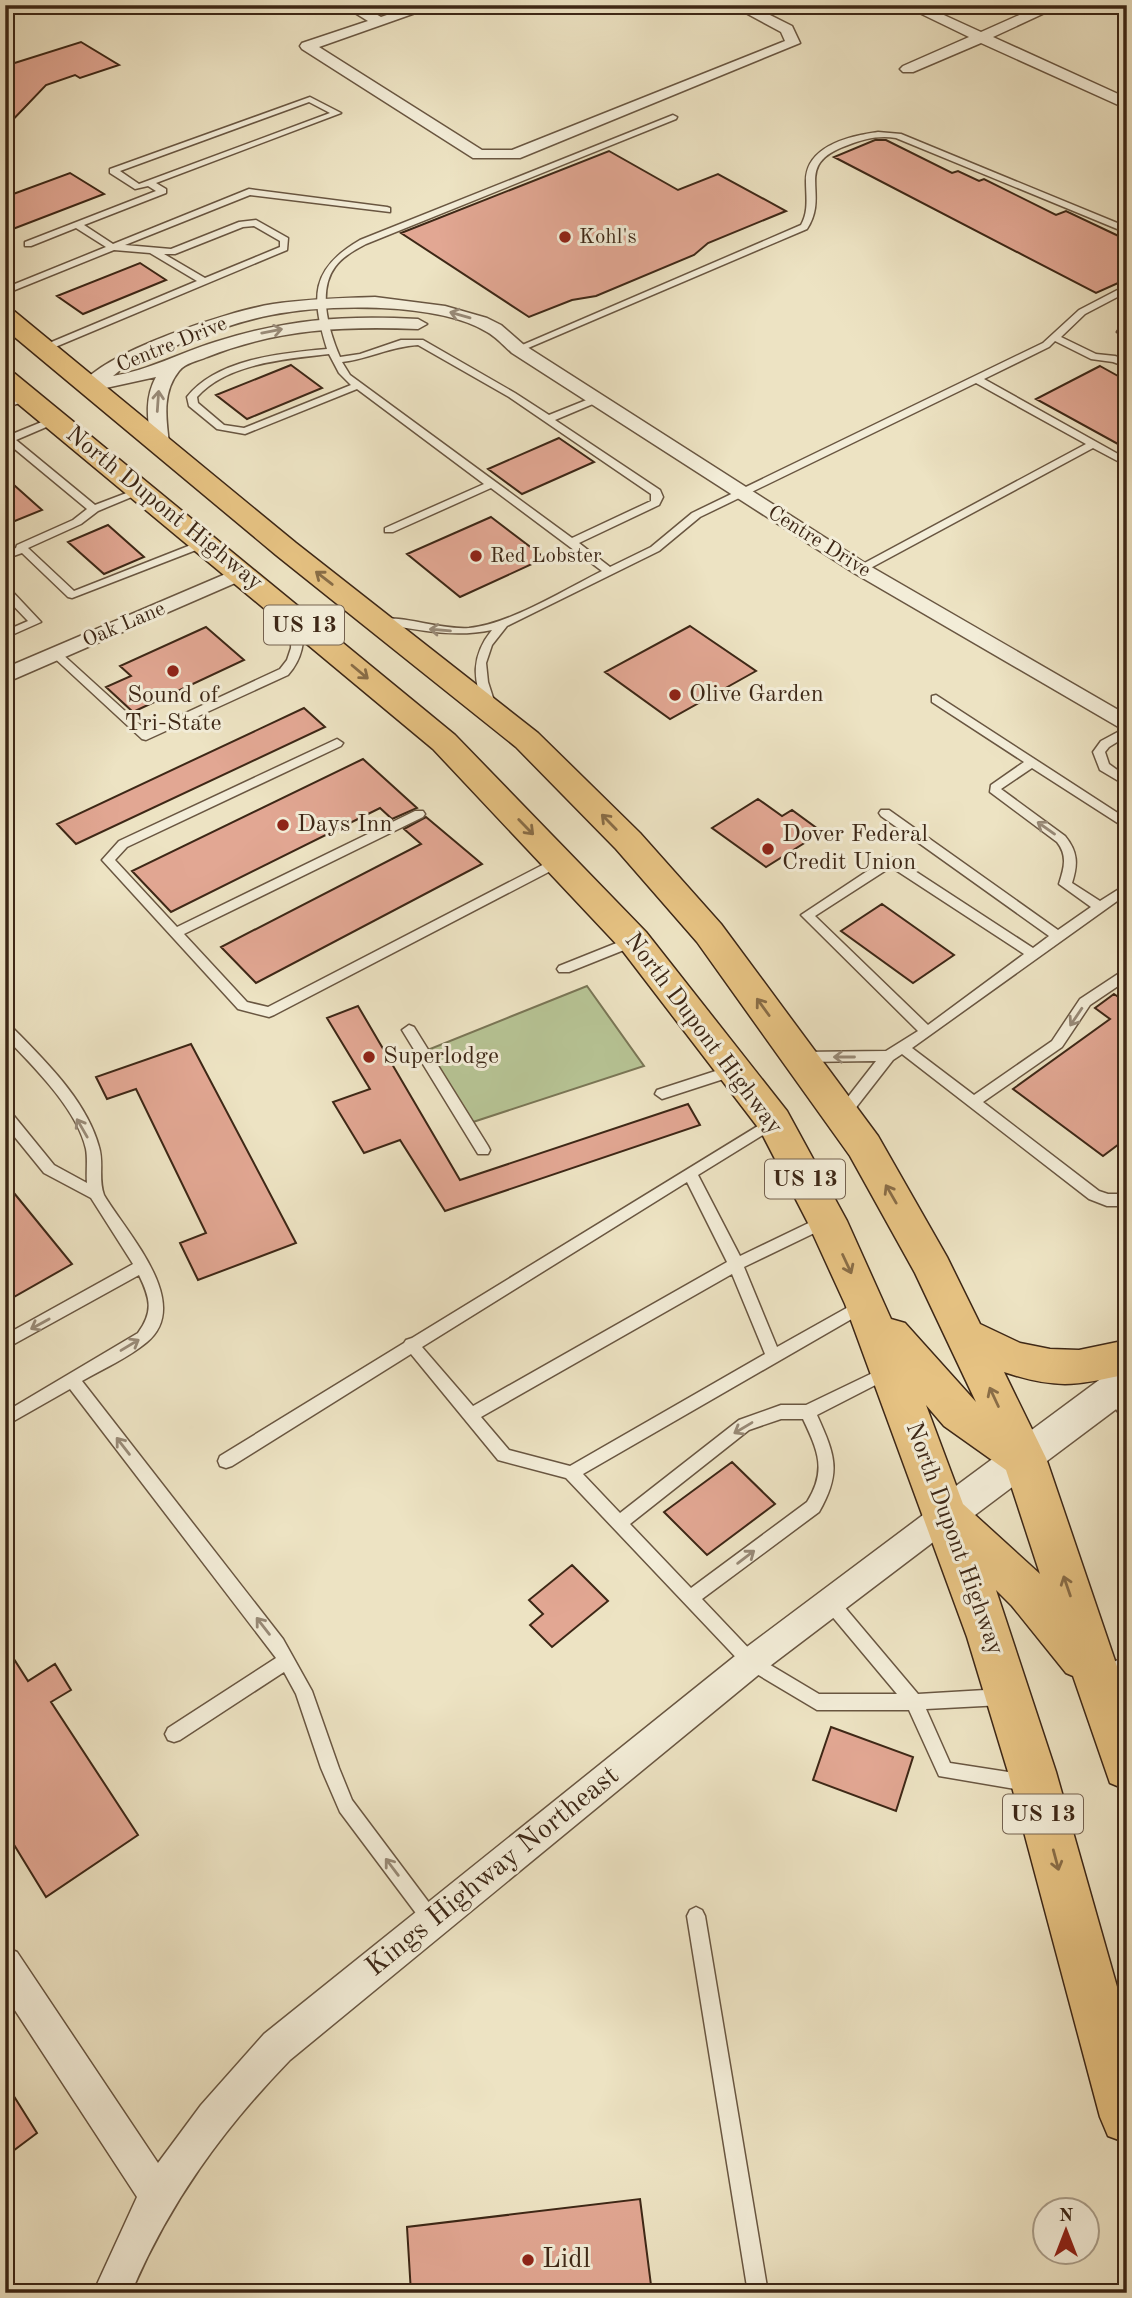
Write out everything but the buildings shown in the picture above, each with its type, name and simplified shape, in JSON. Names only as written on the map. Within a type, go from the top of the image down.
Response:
[{"type":"highway","name":"North Dupont Highway","points":[[5,316],[286,549],[527,740],[628,841],[709,933],[864,1146],[933,1268],[1024,1458],[1113,1672],[1127,1767]]},
{"type":"highway","points":[[5,371],[57,386],[90,385]]},
{"type":"highway","name":"North Dupont Highway","points":[[12,392],[54,420],[444,742],[634,941],[774,1121],[827,1221],[865,1304],[990,1637],[1035,1784],[1127,2117]]},
{"type":"highway","points":[[12,392],[71,402],[160,443]]},
{"type":"highway","points":[[242,573],[278,580],[369,652],[380,657],[400,656],[416,650]]},
{"type":"highway","points":[[865,1304],[928,1381],[959,1413],[1024,1458]]},
{"type":"highway","points":[[965,1336],[993,1351],[1024,1362],[1065,1369],[1123,1386]]},
{"type":"highway","points":[[946,1515],[1113,1672]]},
{"type":"street","points":[[431,5],[307,46],[479,155],[514,155],[793,43],[787,29],[738,5]]},
{"type":"street","points":[[910,5],[1127,104]]},
{"type":"street","points":[[908,69],[1055,5]]},
{"type":"street","points":[[358,7],[380,22]]},
{"type":"street","name":"Centre Drive","points":[[90,385],[118,363],[213,326],[270,310],[321,304],[375,302],[445,311],[481,322],[495,329],[518,349],[861,569],[1127,725]]},
{"type":"street","name":"Centre Drive","points":[[90,385],[141,377],[257,334],[325,323],[376,321],[424,325],[518,349]]},
{"type":"street","points":[[160,443],[157,394],[161,382],[175,363]]},
{"type":"street","name":"Oak Lane","points":[[5,676],[242,573]]},
{"type":"street","points":[[946,1515],[1123,1386]]},
{"type":"street","name":"Kings Highway Northeast","points":[[112,2293],[158,2196],[212,2120],[242,2083],[277,2047],[751,1662],[946,1515]]},
{"type":"street","points":[[5,1964],[158,2196]]},
{"type":"lane","points":[[27,244],[163,191],[149,183],[138,187],[113,170],[310,99],[337,113],[149,183]]},
{"type":"lane","points":[[609,571],[573,542],[356,386],[333,355],[321,304],[321,287],[326,272],[338,256],[350,249],[673,117]]},
{"type":"lane","points":[[518,349],[804,227],[812,215],[811,170],[817,158],[825,151],[871,133],[884,132],[898,136],[1127,230]]},
{"type":"lane","points":[[5,292],[249,192],[387,210]]},
{"type":"lane","points":[[45,348],[284,248],[285,240],[256,223],[242,224],[172,252],[112,247],[77,225]]},
{"type":"lane","points":[[150,250],[204,281]]},
{"type":"lane","points":[[378,620],[446,631],[470,631],[503,624],[654,549],[696,515],[1056,338],[1082,312],[1127,288]]},
{"type":"lane","points":[[1056,338],[1094,357],[1115,359],[1127,364]]},
{"type":"lane","points":[[356,386],[245,430],[221,427],[193,404],[192,397],[202,385],[255,363],[284,355],[362,357],[401,342],[420,342],[548,419],[656,492],[658,497],[655,503],[573,542]]},
{"type":"lane","points":[[977,379],[1127,463]]},
{"type":"lane","points":[[548,419],[597,399]]},
{"type":"lane","points":[[54,420],[7,440],[94,509]]},
{"type":"lane","points":[[861,569],[1094,444]]},
{"type":"lane","points":[[389,530],[492,484]]},
{"type":"lane","points":[[23,549],[21,547],[77,522],[94,509],[141,491]]},
{"type":"lane","points":[[23,549],[72,595],[205,543]]},
{"type":"lane","points":[[5,556],[23,549]]},
{"type":"lane","points":[[5,590],[34,622],[5,635]]},
{"type":"lane","points":[[56,654],[146,736],[284,672],[294,662],[298,651],[298,620]]},
{"type":"lane","points":[[490,710],[480,672],[480,657],[486,642],[503,624]]},
{"type":"lane","points":[[936,699],[1127,825]]},
{"type":"lane","points":[[1127,731],[1105,744],[1098,752],[1099,760],[1105,768],[1127,782]]},
{"type":"lane","points":[[337,743],[122,844],[108,860],[243,1006],[270,1012],[560,861]]},
{"type":"lane","points":[[1032,762],[1004,780],[995,788],[996,792],[1051,831],[1070,849],[1073,862],[1065,884],[1100,907]]},
{"type":"lane","points":[[885,813],[1058,936]]},
{"type":"lane","points":[[175,933],[419,814]]},
{"type":"lane","points":[[926,1032],[807,915],[891,860],[1033,954]]},
{"type":"lane","points":[[842,1115],[888,1056],[926,1032],[1127,888]]},
{"type":"lane","points":[[564,969],[634,941]]},
{"type":"lane","points":[[974,1102],[1057,1044],[1085,1002],[1127,973]]},
{"type":"lane","points":[[5,1028],[53,1078],[92,1145],[95,1194]]},
{"type":"lane","points":[[409,1030],[483,1150]]},
{"type":"lane","points":[[902,1048],[1094,1195],[1107,1200],[1127,1200]]},
{"type":"lane","points":[[800,1057],[888,1056]]},
{"type":"lane","points":[[662,1094],[736,1069]]},
{"type":"lane","points":[[5,1115],[49,1169],[95,1194],[142,1266],[156,1296],[155,1321],[144,1337],[5,1420]]},
{"type":"lane","points":[[226,1461],[774,1121]]},
{"type":"lane","points":[[690,1173],[735,1265],[774,1357]]},
{"type":"lane","points":[[471,1416],[735,1265],[827,1221]]},
{"type":"lane","points":[[5,1343],[142,1266]]},
{"type":"lane","points":[[571,1473],[865,1304]]},
{"type":"lane","points":[[411,1344],[504,1455],[571,1473],[751,1662],[817,1702],[914,1702],[1009,1696]]},
{"type":"lane","points":[[619,1522],[744,1425],[781,1412],[808,1412],[892,1370]]},
{"type":"lane","points":[[72,1380],[287,1660],[304,1691],[346,1806],[433,1922]]},
{"type":"lane","points":[[691,1597],[813,1507],[825,1490],[829,1478],[827,1461],[808,1412]]},
{"type":"lane","points":[[831,1603],[914,1702],[946,1770],[1035,1784]]},
{"type":"lane","points":[[174,1734],[287,1660]]},
{"type":"lane","points":[[696,1916],[758,2293]]},
{"type":"green space","points":[[587,986],[644,1066],[470,1123],[425,1051]]},
{"type":"place","name":"Kohl's","points":[[565,237]]},
{"type":"place","name":"Red Lobster","points":[[476,556]]},
{"type":"place","name":"Sound of Tri-State","points":[[173,671]]},
{"type":"place","name":"Olive Garden","points":[[675,695]]},
{"type":"place","name":"Days Inn","points":[[283,825]]},
{"type":"place","name":"Dover Federal Credit Union","points":[[768,849]]},
{"type":"place","name":"Superlodge","points":[[369,1057]]},
{"type":"place","name":"Lidl","points":[[528,2260]]}]
